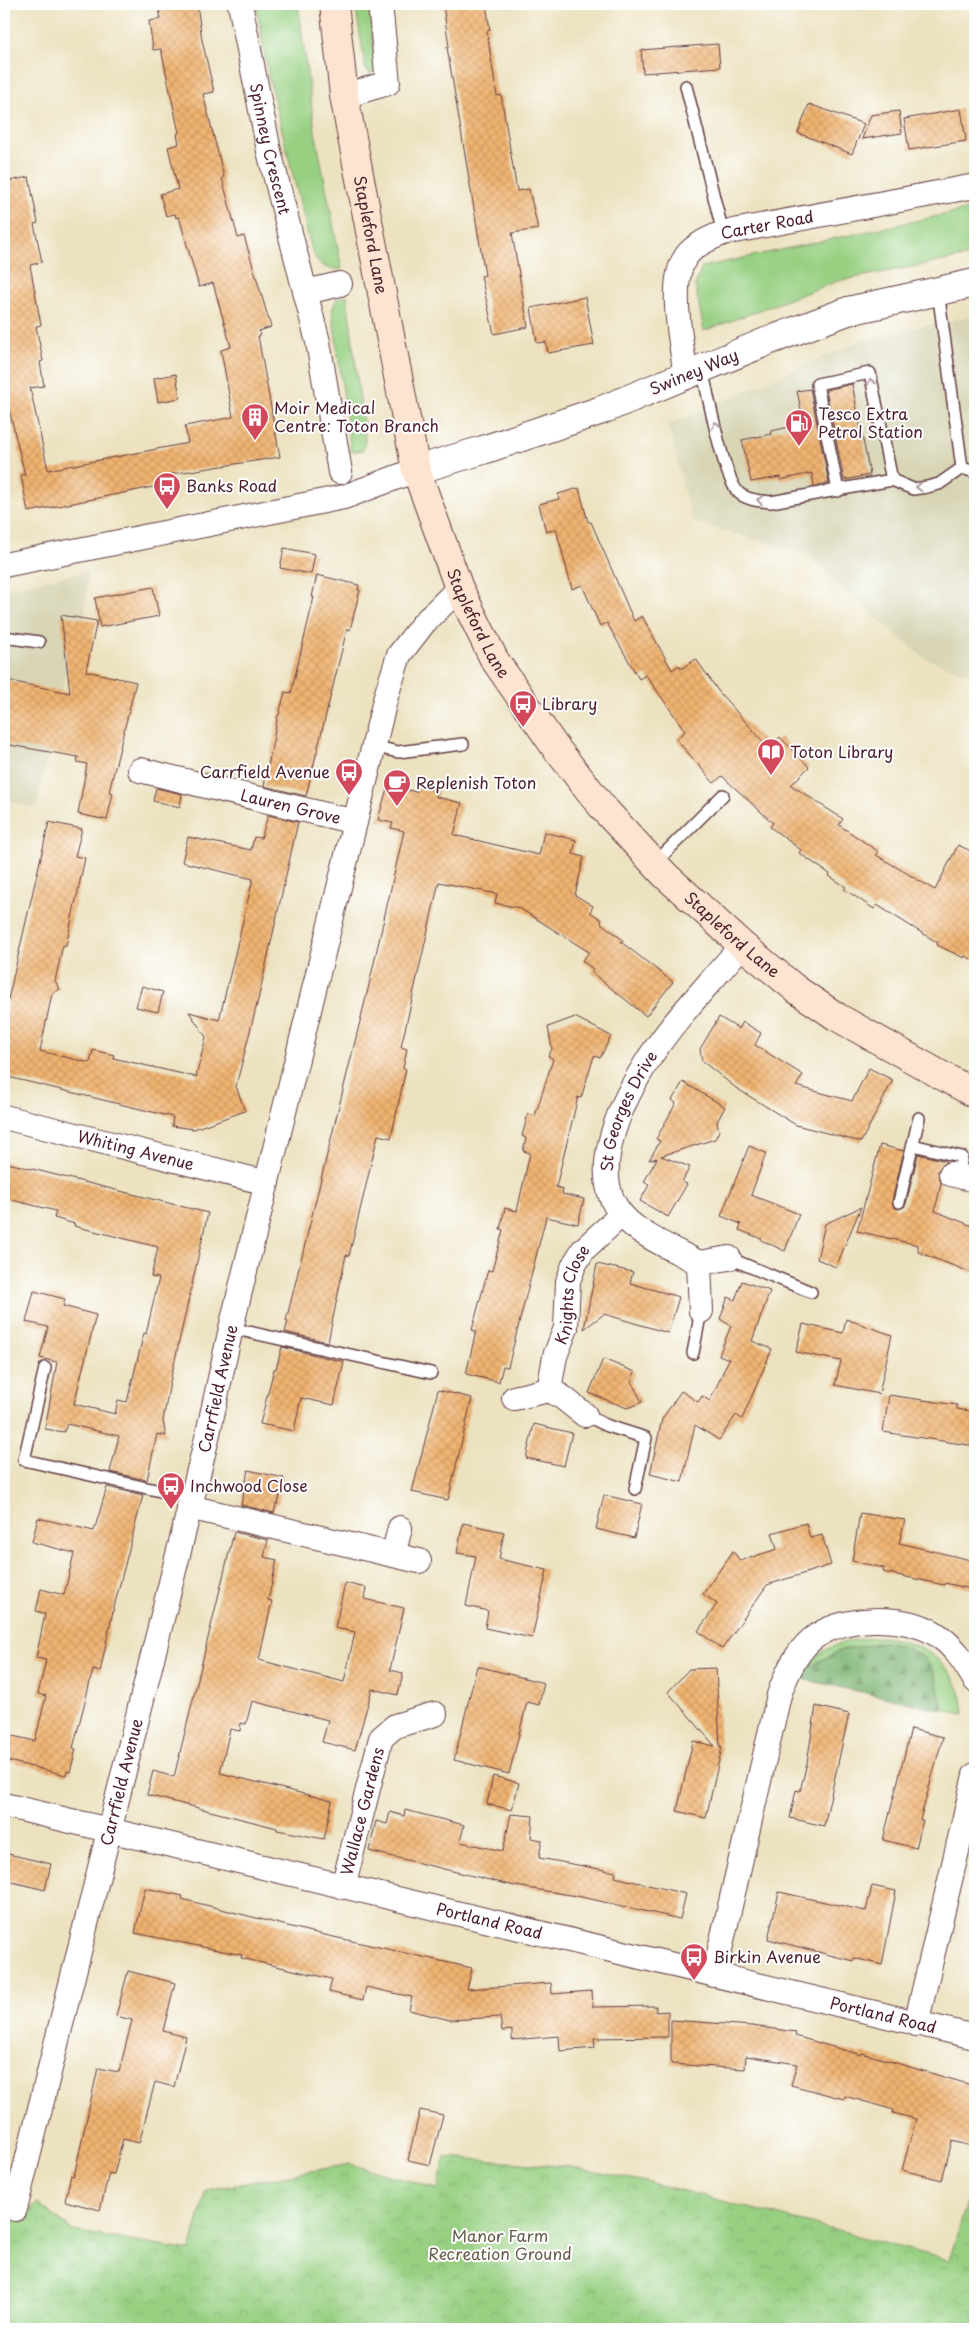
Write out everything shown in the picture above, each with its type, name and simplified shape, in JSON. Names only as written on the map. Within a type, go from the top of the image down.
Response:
[{"type":"main road","name":"Stapleford Lane","points":[[334,4],[344,96],[416,470],[459,588],[494,659],[575,774],[654,864],[742,945],[798,990],[837,1017],[975,1094]]},
{"type":"street","name":"Spinney Crescent","points":[[240,4],[269,151],[318,342],[340,472]]},
{"type":"street","points":[[344,96],[388,83],[380,4]]},
{"type":"street","name":"Carter Road","points":[[694,372],[679,330],[678,274],[685,258],[695,248],[723,234],[975,186]]},
{"type":"street","points":[[306,292],[340,284]]},
{"type":"street","name":"Swiney Way","points":[[416,470],[602,410],[768,341],[848,312],[975,284]]},
{"type":"street","points":[[4,565],[344,497],[416,470]]},
{"type":"street","name":"Carrfield Avenue","points":[[15,2209],[111,1829],[386,696],[399,655],[423,624],[459,588]]},
{"type":"street","name":"Lauren Grove","points":[[140,770],[355,822]]},
{"type":"street","name":"St Georges Drive","points":[[699,1263],[636,1227],[621,1214],[608,1187],[606,1158],[612,1135],[623,1110],[641,1072],[656,1048],[742,945]]},
{"type":"street","name":"Whiting Avenue","points":[[4,1117],[267,1183]]},
{"type":"street","name":"Knights Close","points":[[549,1390],[556,1356],[566,1328],[568,1280],[574,1265],[582,1250],[621,1214]]},
{"type":"street","points":[[701,1311],[699,1263],[729,1258]]},
{"type":"street","points":[[514,1398],[549,1390],[566,1400],[585,1416]]},
{"type":"street","points":[[190,1503],[419,1561]]},
{"type":"street","points":[[393,1555],[400,1528]]},
{"type":"street","points":[[714,1975],[779,1695],[788,1671],[799,1653],[812,1639],[850,1623],[871,1620],[897,1620],[935,1634],[956,1650],[975,1680]]},
{"type":"street","name":"Wallace Gardens","points":[[344,1887],[381,1738],[395,1726],[435,1714]]},
{"type":"street","points":[[916,2024],[975,1775]]},
{"type":"street","name":"Portland Road","points":[[4,1805],[111,1829],[344,1887],[975,2037]]},
{"type":"lane","points":[[686,86],[723,234]]},
{"type":"lane","points":[[938,291],[962,468]]},
{"type":"lane","points":[[694,372],[728,472],[738,493],[754,500],[771,502],[892,480],[912,488],[927,487],[939,484],[962,468]]},
{"type":"lane","points":[[838,491],[817,384],[870,373],[892,480]]},
{"type":"lane","points":[[962,468],[975,472]]},
{"type":"lane","points":[[4,638],[39,642]]},
{"type":"lane","points":[[373,746],[398,752],[463,744]]},
{"type":"lane","points":[[654,864],[723,794]]},
{"type":"lane","points":[[899,1202],[919,1118]]},
{"type":"lane","points":[[913,1145],[962,1157],[961,1177]]},
{"type":"lane","points":[[729,1258],[811,1292]]},
{"type":"lane","points":[[693,1353],[701,1311]]},
{"type":"lane","points":[[232,1328],[431,1372]]},
{"type":"lane","points":[[45,1368],[24,1460],[190,1503]]},
{"type":"lane","points":[[585,1416],[608,1426],[646,1438],[635,1489]]},
{"type":"shaded area","points":[[975,315],[975,676],[924,658],[837,584],[809,555],[692,522],[668,425],[864,339]]},
{"type":"shaded area","points":[[88,571],[85,615],[80,636],[69,660],[36,809],[4,799],[4,589]]},
{"type":"green space","points":[[256,4],[298,4],[315,131],[342,269],[331,269],[323,266],[312,251],[269,79]]},
{"type":"green space","points":[[355,4],[369,4],[376,72],[370,73],[366,70]]},
{"type":"green space","points":[[975,208],[975,255],[838,281],[704,331],[695,285],[702,267]]},
{"type":"green space","points":[[347,295],[365,439],[363,450],[351,452],[332,309],[337,299]]},
{"type":"green space","points":[[883,1637],[914,1645],[939,1660],[957,1683],[962,1698],[964,1714],[943,1710],[935,1672],[884,1642],[841,1650],[807,1668],[822,1652],[831,1647],[851,1641]]},
{"type":"green space","points":[[884,1642],[900,1646],[922,1656],[933,1671],[943,1710],[802,1679],[807,1668],[841,1650]]},
{"type":"green space","name":"Manor Farm Recreation Ground","points":[[445,2157],[572,2167],[661,2185],[949,2260],[975,2177],[975,2329],[4,2329],[4,2222],[7,2206],[28,2211],[38,2203],[73,2231],[190,2251],[206,2190],[350,2164],[438,2189]]},
{"type":"building","points":[[158,4],[197,4],[202,40],[214,92],[203,94],[224,177],[222,178],[238,238],[244,236],[271,327],[259,331],[260,336],[258,336],[280,457],[171,474],[172,481],[158,486],[28,512],[21,475],[25,475],[4,389],[4,182],[29,177],[38,223],[34,224],[42,262],[30,265],[41,325],[36,326],[43,361],[40,362],[44,386],[30,388],[48,470],[188,443],[185,426],[233,417],[221,350],[231,347],[213,283],[199,287],[179,217],[176,218],[175,214],[166,216],[160,194],[178,189],[168,147],[179,144],[177,134],[179,133],[161,49],[153,50],[149,21],[161,19]]},
{"type":"building","points":[[443,4],[486,4],[490,30],[487,31],[497,96],[501,95],[517,191],[529,189],[538,229],[512,233],[528,327],[494,334],[481,276],[485,275],[447,47],[449,47]]},
{"type":"building","points":[[718,44],[720,67],[643,73],[641,50]]},
{"type":"building","points":[[809,104],[864,124],[852,154],[798,133]]},
{"type":"building","points":[[961,109],[966,141],[909,150],[904,119]]},
{"type":"building","points":[[899,111],[902,133],[862,139],[871,115]]},
{"type":"building","points":[[585,297],[594,345],[548,353],[546,342],[537,343],[531,308]]},
{"type":"building","points":[[176,374],[180,398],[158,402],[154,378]]},
{"type":"building","points":[[852,384],[870,475],[844,480],[826,390]]},
{"type":"building","points":[[810,389],[829,483],[814,486],[812,473],[780,480],[780,477],[751,482],[742,440],[772,434],[771,431],[804,424],[797,391]]},
{"type":"building","points":[[579,488],[588,522],[591,522],[634,621],[642,616],[672,670],[679,665],[681,669],[696,659],[719,692],[769,748],[780,737],[809,767],[791,785],[843,819],[839,825],[879,852],[876,855],[935,890],[958,845],[975,853],[975,961],[965,956],[964,958],[937,945],[938,943],[877,905],[874,909],[844,889],[846,887],[799,853],[801,850],[770,827],[773,823],[722,776],[714,783],[676,739],[685,731],[646,675],[639,679],[607,623],[600,626],[582,585],[572,589],[556,529],[546,532],[539,504],[559,499],[558,494]]},
{"type":"building","points":[[284,548],[315,554],[311,574],[280,568]]},
{"type":"building","points":[[317,575],[359,585],[358,590],[360,590],[350,630],[347,629],[306,796],[264,786],[278,715],[285,692],[291,693],[314,597],[312,597]]},
{"type":"building","points":[[153,587],[159,616],[100,627],[95,598]]},
{"type":"building","points":[[61,615],[97,621],[86,671],[136,682],[109,792],[113,793],[107,820],[78,814],[87,764],[77,762],[78,757],[4,744],[4,680],[70,693]]},
{"type":"building","points":[[388,785],[416,792],[417,786],[438,791],[436,797],[462,803],[454,835],[539,855],[544,832],[576,840],[573,854],[584,857],[575,895],[593,906],[590,912],[602,920],[601,923],[623,940],[621,942],[673,982],[646,1016],[591,972],[593,969],[582,961],[589,952],[519,908],[495,903],[497,894],[439,882],[401,1047],[407,1049],[403,1069],[406,1069],[391,1138],[378,1135],[349,1256],[346,1255],[328,1342],[285,1332],[288,1321],[286,1321],[368,989],[404,831],[391,828],[393,823],[378,820]]},
{"type":"building","points":[[156,788],[182,794],[180,807],[153,801]]},
{"type":"building","points":[[268,815],[298,822],[258,1000],[236,1086],[245,1111],[194,1129],[172,1126],[173,1117],[4,1076],[4,1017],[49,822],[82,829],[75,856],[85,858],[66,946],[63,945],[55,981],[60,989],[52,994],[40,1051],[90,1063],[93,1050],[114,1055],[113,1058],[196,1077],[206,1037],[189,1012],[219,1020],[253,879],[182,862],[188,837],[251,850],[254,837],[261,838]]},
{"type":"building","points":[[142,986],[163,992],[158,1012],[136,1007]]},
{"type":"building","points":[[575,1017],[611,1036],[600,1058],[594,1056],[581,1098],[578,1097],[556,1187],[563,1189],[562,1194],[584,1199],[578,1224],[546,1217],[508,1367],[503,1366],[499,1382],[466,1374],[476,1331],[472,1330],[488,1270],[492,1271],[503,1230],[500,1229],[505,1208],[517,1211],[530,1153],[523,1151],[526,1138],[522,1136],[528,1114],[535,1116],[553,1059],[548,1056],[552,1049],[548,1027]]},
{"type":"building","points":[[719,1017],[739,1029],[743,1022],[761,1033],[755,1045],[803,1075],[796,1086],[852,1101],[869,1068],[893,1080],[861,1142],[796,1125],[736,1088],[702,1061],[700,1049]]},
{"type":"building","points":[[683,1082],[725,1107],[717,1122],[719,1131],[715,1139],[661,1156],[690,1167],[682,1182],[687,1184],[668,1217],[640,1201],[649,1185],[644,1182],[657,1158],[649,1160],[660,1141],[656,1139],[676,1103],[672,1100]]},
{"type":"building","points":[[880,1145],[904,1151],[892,1201],[894,1207],[898,1209],[906,1204],[918,1154],[946,1161],[938,1171],[941,1183],[935,1211],[975,1227],[975,1274],[918,1252],[918,1245],[857,1231]]},
{"type":"building","points":[[749,1146],[766,1153],[751,1195],[799,1214],[785,1251],[739,1230],[741,1224],[721,1216]]},
{"type":"building","points":[[4,1162],[208,1213],[170,1382],[163,1421],[166,1436],[157,1434],[147,1480],[110,1472],[119,1436],[67,1424],[64,1432],[45,1429],[57,1362],[40,1358],[48,1327],[26,1322],[34,1291],[65,1299],[63,1306],[96,1315],[74,1404],[115,1414],[118,1400],[127,1402],[144,1333],[146,1334],[159,1278],[151,1277],[158,1247],[74,1226],[75,1224],[54,1218],[56,1211],[4,1198]]},
{"type":"building","points":[[861,1207],[836,1267],[817,1259],[825,1224]]},
{"type":"building","points":[[597,1264],[633,1272],[630,1283],[679,1297],[668,1333],[604,1314],[584,1329]]},
{"type":"building","points":[[742,1281],[770,1291],[752,1341],[772,1349],[742,1419],[736,1415],[719,1440],[695,1425],[682,1482],[650,1474],[662,1419],[681,1391],[698,1402],[702,1396],[710,1401],[729,1359],[719,1355],[731,1326],[720,1319],[728,1297],[735,1300]]},
{"type":"building","points":[[846,1319],[892,1335],[879,1394],[835,1385],[841,1361],[796,1352],[803,1324],[843,1333]]},
{"type":"building","points":[[282,1347],[344,1362],[334,1405],[301,1398],[294,1431],[260,1424],[274,1369],[276,1369]]},
{"type":"building","points":[[603,1359],[635,1372],[631,1381],[642,1402],[627,1408],[589,1393]]},
{"type":"building","points":[[438,1390],[472,1398],[448,1500],[412,1492]]},
{"type":"building","points":[[889,1395],[957,1405],[957,1409],[975,1412],[975,1446],[883,1432]]},
{"type":"building","points":[[534,1424],[572,1433],[564,1466],[526,1458]]},
{"type":"building","points":[[248,1470],[284,1478],[274,1513],[241,1505]]},
{"type":"building","points":[[107,1487],[143,1495],[113,1611],[100,1672],[93,1670],[73,1748],[76,1749],[70,1772],[67,1771],[66,1775],[4,1760],[4,1734],[35,1741],[46,1696],[38,1694],[46,1660],[36,1658],[45,1614],[36,1611],[41,1589],[64,1595],[74,1553],[32,1542],[38,1518],[94,1531]]},
{"type":"building","points":[[604,1495],[642,1504],[634,1538],[596,1529]]},
{"type":"building","points":[[860,1513],[905,1520],[899,1543],[975,1561],[975,1590],[883,1572],[884,1568],[852,1561]]},
{"type":"building","points":[[463,1523],[504,1532],[499,1559],[547,1570],[532,1638],[485,1628],[488,1611],[466,1606],[476,1556],[457,1553]]},
{"type":"building","points":[[806,1523],[810,1538],[822,1535],[831,1565],[767,1585],[722,1649],[698,1631],[717,1604],[703,1594],[733,1551],[740,1561],[777,1549],[772,1533]]},
{"type":"building","points":[[234,1532],[268,1540],[264,1557],[277,1560],[268,1600],[272,1601],[259,1660],[344,1682],[355,1632],[335,1628],[345,1583],[366,1588],[364,1599],[404,1608],[390,1670],[403,1673],[398,1695],[372,1689],[355,1750],[322,1742],[328,1720],[252,1701],[246,1724],[241,1723],[240,1731],[230,1729],[220,1773],[332,1801],[324,1839],[277,1830],[277,1828],[147,1795],[153,1771],[174,1777]]},
{"type":"building","points":[[477,1666],[544,1683],[539,1705],[527,1702],[509,1774],[454,1760]]},
{"type":"building","points":[[716,1668],[720,1747],[722,1747],[706,1818],[677,1811],[693,1741],[715,1746],[668,1692],[689,1669]]},
{"type":"building","points":[[816,1706],[849,1714],[824,1826],[790,1818],[796,1790],[800,1791],[807,1763]]},
{"type":"building","points":[[911,1729],[943,1737],[920,1820],[923,1820],[916,1848],[883,1840]]},
{"type":"building","points":[[493,1776],[519,1783],[512,1810],[487,1804]]},
{"type":"building","points":[[405,1810],[464,1825],[460,1842],[503,1851],[511,1814],[533,1816],[531,1838],[542,1840],[539,1858],[616,1872],[615,1877],[686,1894],[680,1919],[577,1896],[515,1886],[369,1851],[376,1821],[387,1824],[390,1812],[404,1816]]},
{"type":"building","points":[[4,1853],[51,1864],[45,1890],[4,1880]]},
{"type":"building","points":[[872,1886],[896,1891],[882,1965],[854,1958],[853,1961],[768,1939],[779,1892],[866,1911]]},
{"type":"building","points":[[145,1888],[183,1896],[182,1899],[307,1931],[472,1968],[467,1989],[551,1983],[552,1994],[592,1991],[593,2007],[656,2006],[656,2012],[668,2011],[668,2037],[594,2038],[595,2048],[560,2051],[559,2036],[512,2040],[512,2030],[502,2031],[500,2017],[450,2020],[409,2010],[412,1997],[366,1987],[363,2000],[329,1992],[332,1979],[241,1958],[242,1955],[135,1933]]},
{"type":"building","points":[[128,1971],[175,1983],[163,2031],[186,2037],[174,2087],[155,2082],[139,2143],[123,2139],[114,2174],[109,2173],[100,2210],[65,2201],[71,2175],[74,2176],[98,2068],[119,2072],[132,2020],[116,2016]]},
{"type":"building","points":[[671,2020],[752,2026],[796,2032],[795,2036],[861,2055],[862,2053],[975,2086],[975,2147],[952,2141],[942,2180],[902,2170],[916,2119],[893,2113],[894,2110],[845,2096],[844,2099],[791,2085],[797,2064],[746,2056],[745,2069],[671,2064]]},
{"type":"building","points":[[420,2110],[443,2115],[430,2165],[408,2160]]},
{"type":"place","name":"Moir Medical Centre: Toton Branch","points":[[255,441]]},
{"type":"place","name":"Tesco Extra Petrol Station","points":[[799,447]]},
{"type":"place","name":"Banks Road","points":[[167,510]]},
{"type":"place","name":"Library","points":[[523,728]]},
{"type":"place","name":"Toton Library","points":[[771,776]]},
{"type":"place","name":"Carrfield Avenue","points":[[349,796]]},
{"type":"place","name":"Replenish Toton","points":[[397,807]]},
{"type":"place","name":"Inchwood Close","points":[[171,1510]]},
{"type":"place","name":"Birkin Avenue","points":[[694,1981]]}]
